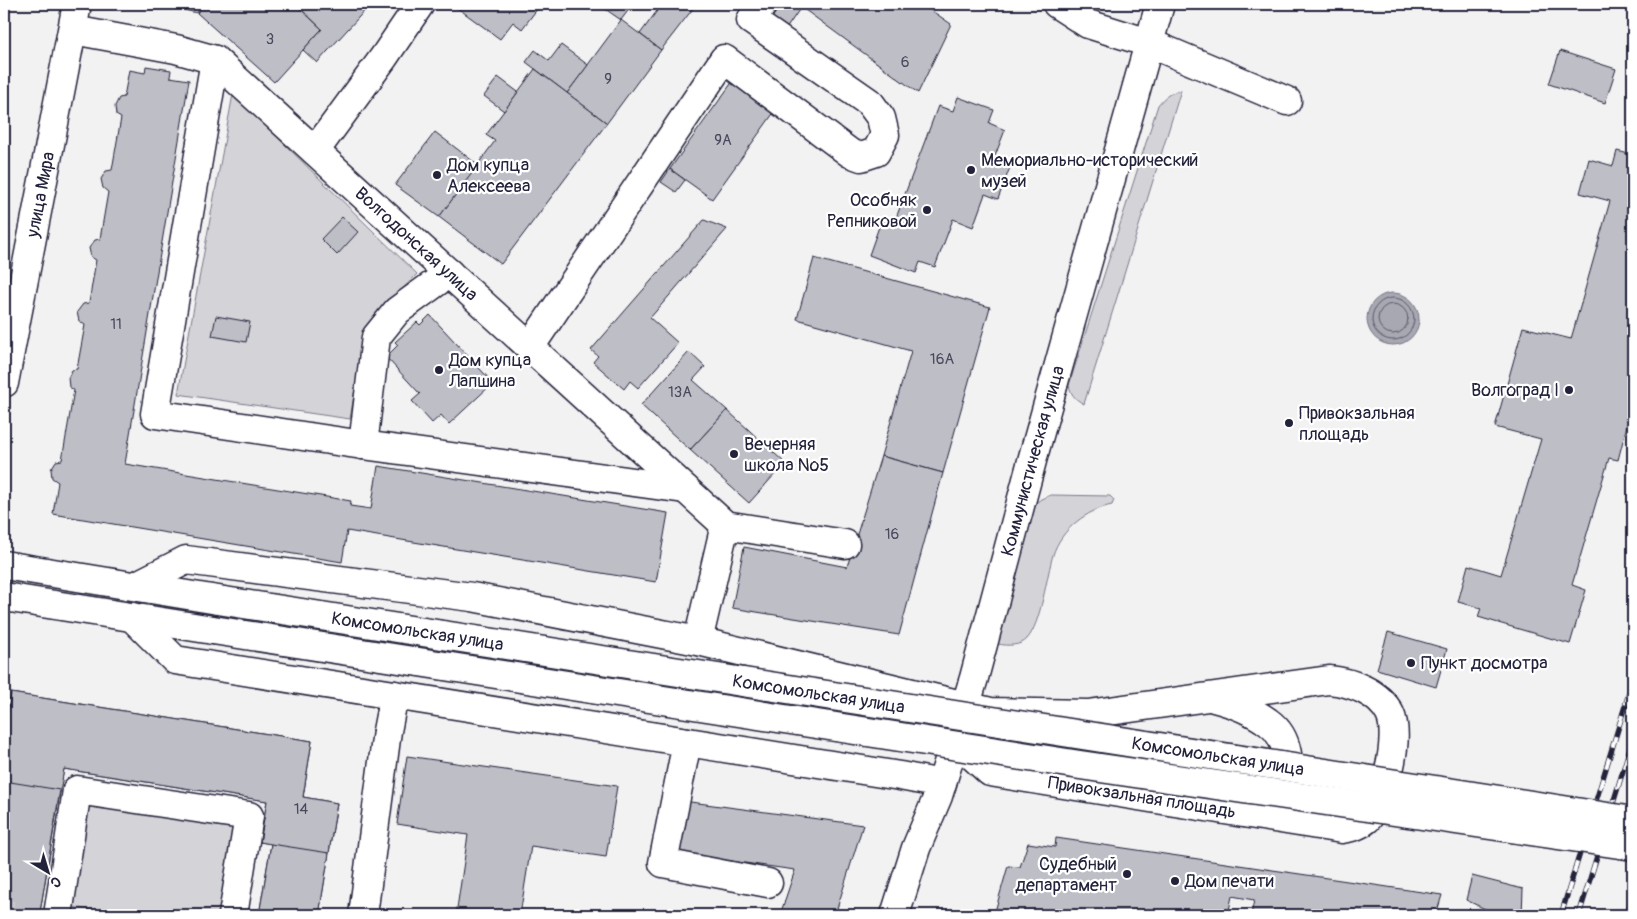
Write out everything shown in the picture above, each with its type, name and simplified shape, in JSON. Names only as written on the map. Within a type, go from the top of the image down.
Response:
[{"type":"street","name":"улица Мира","points":[[4,383],[77,4]]},
{"type":"street","points":[[315,151],[384,57],[420,4]]},
{"type":"street","points":[[530,347],[724,59],[850,153],[861,157],[876,152],[885,135],[881,118],[870,103],[752,20],[763,4]]},
{"type":"street","points":[[1057,4],[1088,24],[1149,43],[1287,101]]},
{"type":"street","name":"Коммунистическая улица","points":[[895,915],[916,848],[940,790],[963,717],[1033,457],[1160,4]]},
{"type":"street","name":"Волгодонская улица","points":[[73,30],[176,49],[215,60],[725,525]]},
{"type":"street","points":[[215,60],[155,414],[363,445],[685,489]]},
{"type":"street","points":[[363,445],[376,337],[397,311],[449,273]]},
{"type":"street","points":[[698,641],[725,525],[845,544]]},
{"type":"street","name":"Привокзальная площадь","points":[[135,586],[186,560],[191,560],[472,597],[698,641],[963,717],[991,712],[1088,714],[1328,680],[1358,686],[1377,699],[1390,715],[1394,738],[1389,770],[1382,794],[1368,818],[1358,826],[1342,829],[990,772]]},
{"type":"street","name":"Комсомольская улица","points":[[4,565],[1633,821]]},
{"type":"street","name":"Комсомольская улица","points":[[4,597],[1080,765],[1633,846]]},
{"type":"street","points":[[132,617],[175,660],[687,742],[940,790],[967,775],[990,772]]},
{"type":"street","points":[[363,915],[387,730],[394,695]]},
{"type":"street","points":[[1211,697],[1238,705],[1270,722],[1280,736],[1288,756],[1288,773],[1272,806],[1264,811],[1249,814]]},
{"type":"street","points":[[963,717],[965,749],[990,772]]},
{"type":"street","points":[[687,742],[663,862],[768,883]]},
{"type":"street","points":[[58,915],[77,790],[249,816],[233,915]]},
{"type":"shaded area","points":[[1181,90],[1084,404],[1074,396],[1069,385],[1158,105],[1168,95]]},
{"type":"shaded area","points":[[233,94],[417,274],[365,328],[350,419],[178,394]]},
{"type":"shaded area","points":[[1051,495],[1110,496],[1114,500],[1112,505],[1084,516],[1062,537],[1053,555],[1036,622],[1027,639],[1014,645],[998,644],[996,642],[1033,505]]},
{"type":"shaded area","points":[[89,803],[233,825],[219,915],[126,915],[72,907]]},
{"type":"water","points":[[1388,293],[1398,293],[1412,300],[1419,314],[1419,324],[1412,338],[1398,345],[1388,345],[1378,341],[1371,334],[1367,324],[1367,314],[1371,304],[1378,297]]},
{"type":"building","points":[[159,4],[204,4],[197,13]]},
{"type":"building","points":[[204,4],[295,4],[322,29],[274,82],[197,13]]},
{"type":"building","points":[[309,4],[364,4],[368,7],[317,63],[303,50],[322,29],[303,11]]},
{"type":"building","points":[[452,4],[541,4],[522,29],[513,22],[500,39]]},
{"type":"building","points":[[598,4],[633,4],[621,20]]},
{"type":"building","points":[[662,4],[692,4],[695,6],[661,50],[640,34]]},
{"type":"building","points":[[781,4],[922,4],[951,24],[918,93],[801,7],[784,32],[770,21]]},
{"type":"building","points":[[621,20],[661,50],[607,123],[567,93]]},
{"type":"building","points":[[561,45],[588,65],[567,93],[526,62],[535,50],[549,61]]},
{"type":"building","points":[[1560,51],[1616,69],[1605,103],[1549,84]]},
{"type":"building","points":[[146,66],[171,70],[170,77],[189,80],[125,464],[351,501],[350,506],[371,509],[378,466],[668,513],[656,582],[347,531],[342,562],[53,514],[58,482],[52,478],[51,469],[56,461],[62,460],[74,390],[69,387],[68,378],[72,370],[77,369],[85,325],[79,321],[77,312],[83,304],[89,303],[96,260],[91,257],[89,248],[95,240],[100,239],[108,192],[103,188],[101,179],[106,171],[112,170],[121,118],[116,115],[115,106],[119,98],[124,97],[129,70],[145,73]]},
{"type":"building","points":[[535,69],[607,123],[501,264],[439,217],[495,141],[486,135]]},
{"type":"building","points":[[498,77],[518,92],[504,111],[484,96]]},
{"type":"building","points":[[733,81],[775,111],[712,199],[670,169]]},
{"type":"building","points":[[958,97],[994,110],[989,123],[1005,130],[995,156],[1012,162],[998,199],[985,194],[973,227],[953,219],[935,267],[920,262],[916,273],[869,255],[881,221],[893,226],[938,106],[953,111]]},
{"type":"building","name":"Дом купца Алексеева","points":[[435,132],[478,165],[439,217],[395,185]]},
{"type":"building","name":"Волгоград I","points":[[1617,151],[1633,155],[1633,402],[1618,460],[1609,458],[1572,585],[1586,590],[1570,644],[1478,617],[1481,608],[1458,602],[1468,565],[1501,575],[1541,439],[1495,427],[1523,327],[1571,339],[1610,201],[1580,193],[1589,159],[1613,166]]},
{"type":"building","points":[[670,169],[685,180],[676,192],[661,182]]},
{"type":"building","points":[[342,217],[358,232],[337,255],[321,239]]},
{"type":"building","points":[[704,220],[727,229],[650,318],[678,343],[638,388],[630,381],[624,389],[593,362],[598,356],[591,350]]},
{"type":"building","points":[[814,258],[990,307],[943,473],[881,456],[911,351],[797,319]]},
{"type":"building","name":"Дом купца Лапшина","points":[[430,315],[493,383],[449,424],[441,415],[432,423],[412,401],[420,394],[386,357],[398,345],[395,342],[417,322],[420,325]]},
{"type":"building","points":[[216,316],[250,322],[246,342],[212,336]]},
{"type":"building","points":[[689,352],[705,367],[693,380],[727,410],[690,450],[641,405]]},
{"type":"building","points":[[727,410],[785,463],[749,503],[690,450]]},
{"type":"building","points":[[881,456],[943,473],[899,635],[732,608],[744,547],[847,567]]},
{"type":"building","name":"Пункт досмотра","points":[[1388,632],[1447,649],[1436,687],[1377,669]]},
{"type":"building","points":[[11,693],[312,741],[303,797],[337,803],[329,853],[260,842],[267,801],[64,769],[60,790],[4,781],[4,737]]},
{"type":"building","points":[[11,693],[312,741],[303,797],[337,803],[319,915],[259,915],[271,844],[260,842],[267,801],[64,769],[40,912],[24,909],[23,915],[4,915],[4,737]]},
{"type":"building","points":[[407,756],[617,786],[606,857],[531,846],[520,915],[456,915],[468,835],[397,824]]},
{"type":"building","points":[[4,781],[60,790],[40,912],[24,909],[23,915],[4,915]]},
{"type":"building","points":[[683,801],[863,825],[835,915],[780,915],[795,870],[673,853]]},
{"type":"building","name":"Дом печати","points":[[1056,838],[1442,895],[1436,915],[1251,915],[1254,900],[1232,896],[1228,915],[994,915],[1008,866],[1020,867],[1028,843],[1055,847]]},
{"type":"building","points":[[271,844],[329,853],[319,915],[259,915]]},
{"type":"building","points":[[1472,876],[1523,889],[1522,915],[1498,915],[1466,900]]},
{"type":"tunnel","points":[[4,914],[13,915]]},
{"type":"railway","points":[[1561,915],[1633,680]]},
{"type":"railway","points":[[1579,915],[1633,738]]},
{"type":"railway","points":[[1627,915],[1633,895]]},
{"type":"place","name":"Мемориально-исторический музей","points":[[971,170]]},
{"type":"place","name":"Дом купца Алексеева","points":[[437,175]]},
{"type":"place","name":"Особняк Репниковой","points":[[927,210]]},
{"type":"place","name":"Дом купца Лапшина","points":[[439,370]]},
{"type":"place","name":"Волгоград I","points":[[1569,390]]},
{"type":"place","name":"Привокзальная площадь","points":[[1289,423]]},
{"type":"place","name":"Вечерняя школа №5","points":[[734,454]]},
{"type":"place","name":"Пункт досмотра","points":[[1411,663]]},
{"type":"place","name":"Судебный департамент","points":[[1127,874]]},
{"type":"place","name":"Дом печати","points":[[1175,881]]}]
